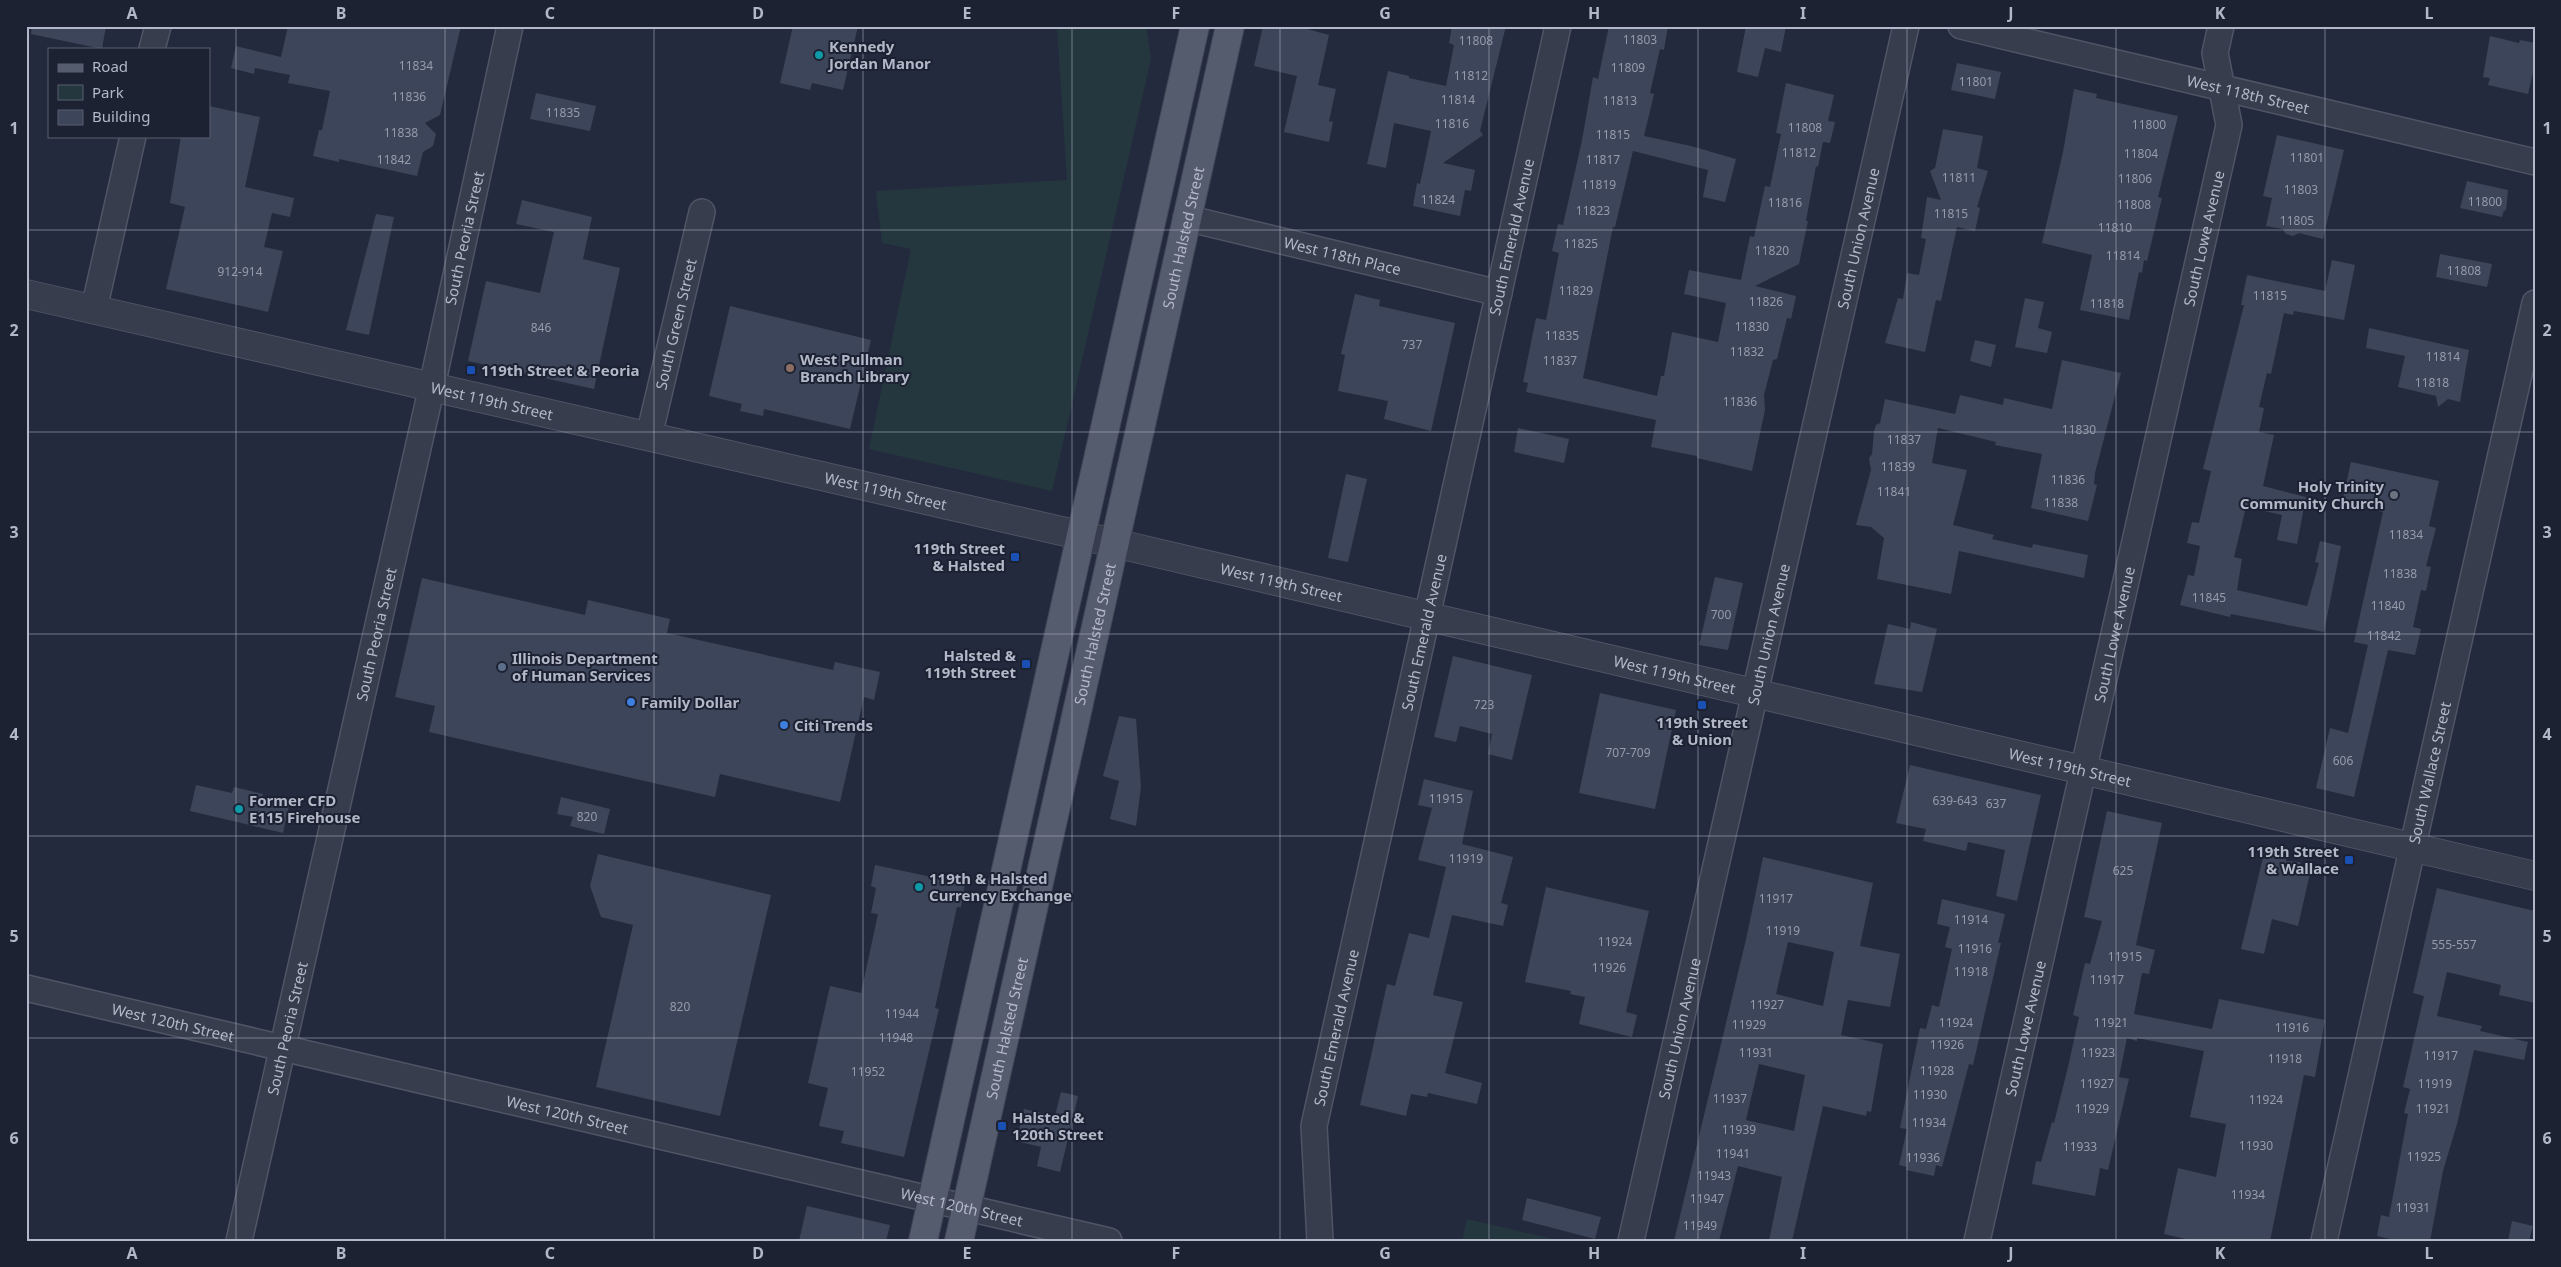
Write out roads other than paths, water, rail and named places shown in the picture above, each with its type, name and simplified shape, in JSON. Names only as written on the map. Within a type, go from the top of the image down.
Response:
[{"type":"main road","points":[[923,1241],[1195,26]]},
{"type":"main road","name":"South Halsted Street","points":[[959,1241],[1230,26]]},
{"type":"street","points":[[152,48],[158,26]]},
{"type":"street","name":"South Peoria Street","points":[[239,1241],[432,386],[510,26]]},
{"type":"street","name":"South Emerald Avenue","points":[[1320,1241],[1314,1126],[1558,26]]},
{"type":"street","name":"South Union Avenue","points":[[1631,1241],[1906,26]]},
{"type":"street","name":"West 118th Street","points":[[1961,26],[2535,162]]},
{"type":"street","name":"South Lowe Avenue","points":[[1977,1241],[2229,125],[2215,53],[2221,26]]},
{"type":"street","points":[[94,309],[133,138]]},
{"type":"street","name":"South Green Street","points":[[649,436],[702,212]]},
{"type":"street","name":"West 118th Place","points":[[1186,218],[1499,293]]},
{"type":"street","name":"West 119th Street","points":[[26,294],[1080,535],[2535,876]]},
{"type":"street","name":"South Wallace Street","points":[[2324,1241],[2535,303]]},
{"type":"street","name":"West 120th Street","points":[[26,988],[283,1046],[1109,1241]]},
{"type":"place","name":"Kennedy Jordan Manor","points":[[819,55]]},
{"type":"place","name":"West Pullman Branch Library","points":[[790,368]]},
{"type":"place","name":"119th Street & Peoria","points":[[471,370]]},
{"type":"place","name":"Holy Trinity Community Church","points":[[2394,495]]},
{"type":"place","name":"119th Street & Halsted","points":[[1015,557]]},
{"type":"place","name":"Halsted & 119th Street","points":[[1026,664]]},
{"type":"place","name":"Illinois Department of Human Services","points":[[502,667]]},
{"type":"place","name":"Family Dollar","points":[[631,702]]},
{"type":"place","name":"119th Street & Union","points":[[1702,705]]},
{"type":"place","name":"Citi Trends","points":[[784,725]]},
{"type":"place","name":"Former CFD E115 Firehouse","points":[[239,809]]},
{"type":"place","name":"119th Street & Wallace","points":[[2349,860]]},
{"type":"place","name":"119th & Halsted Currency Exchange","points":[[919,887]]},
{"type":"place","name":"Halsted & 120th Street","points":[[1002,1126]]}]
